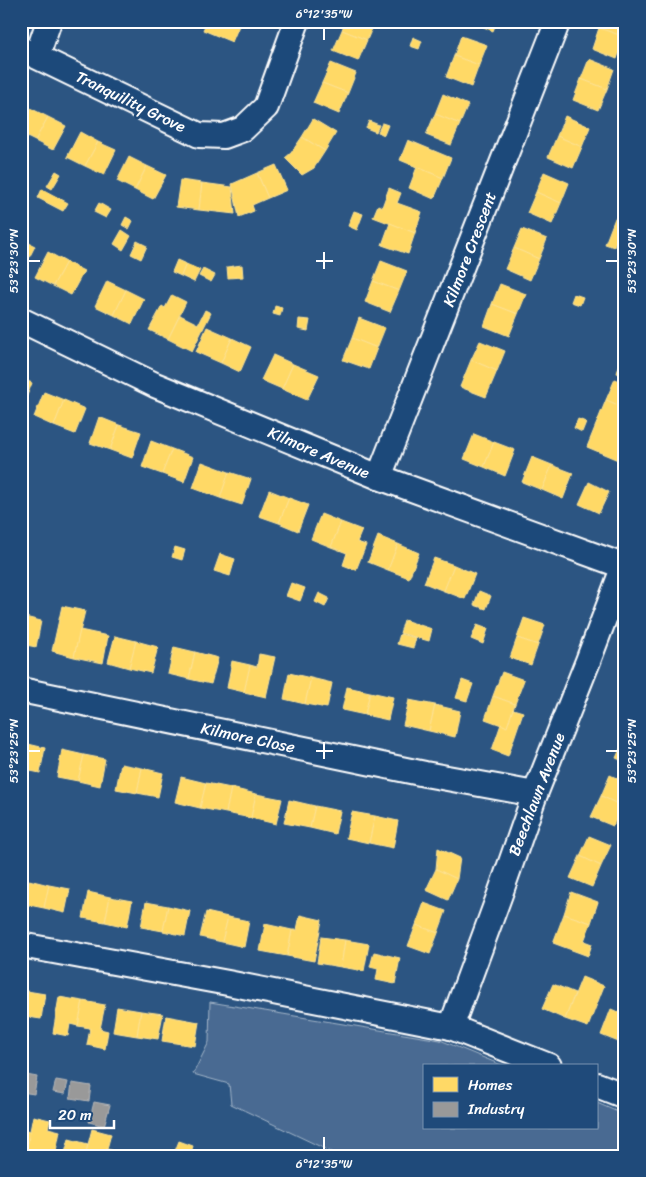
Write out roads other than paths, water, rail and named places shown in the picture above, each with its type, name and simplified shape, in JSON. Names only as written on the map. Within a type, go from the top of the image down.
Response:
[{"type":"street","points":[[29,52],[49,21]]},
{"type":"street","name":"Tranquility Grove","points":[[29,52],[199,134],[224,136],[243,128],[266,107],[297,21]]},
{"type":"street","name":"Kilmore Crescent","points":[[379,477],[558,21]]},
{"type":"street","name":"Kilmore Avenue","points":[[21,320],[156,385],[379,477],[624,564]]},
{"type":"street","name":"Beechlawn Avenue","points":[[451,1027],[535,794],[624,564]]},
{"type":"street","name":"Kilmore Close","points":[[21,690],[425,774],[535,794]]},
{"type":"street","points":[[21,945],[451,1027],[544,1064]]},
{"type":"street","points":[[598,1085],[625,1096]]}]
